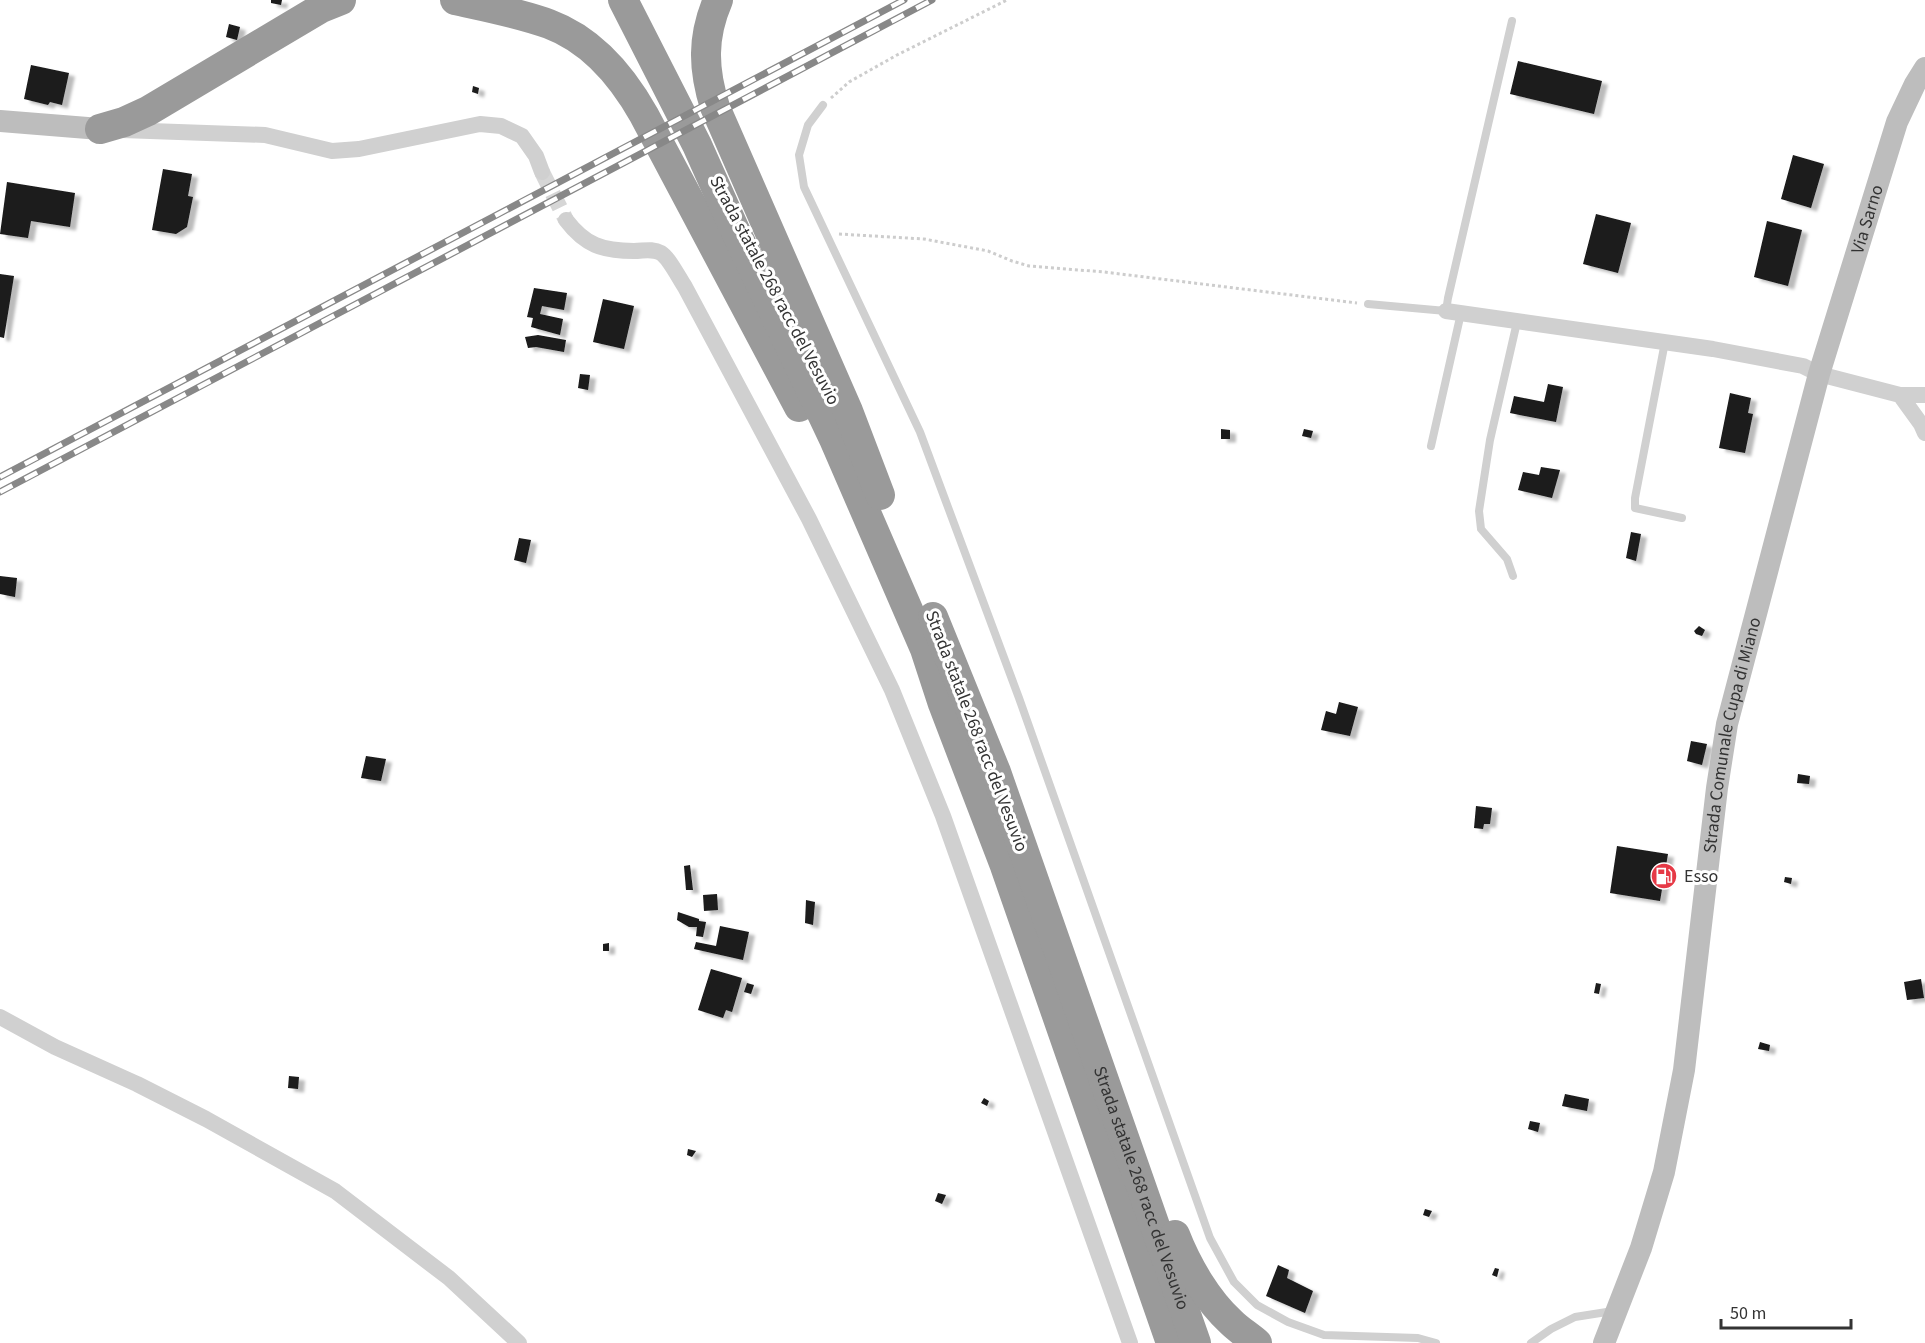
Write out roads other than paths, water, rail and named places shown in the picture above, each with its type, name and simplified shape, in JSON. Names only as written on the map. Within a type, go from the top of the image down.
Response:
[{"type":"highway","points":[[99,129],[124,122],[168,100],[321,8],[341,0]]},
{"type":"highway","points":[[455,0],[527,17],[551,25],[576,38],[616,71],[631,92],[846,497],[944,704]]},
{"type":"highway","name":"Strada statale 268 racc del Vesuvio","points":[[623,0],[697,145],[873,525],[926,649],[944,704],[1001,855],[1171,1343]]},
{"type":"highway","points":[[718,0],[708,29],[705,56],[707,82],[715,107],[849,411],[880,495]]},
{"type":"highway","points":[[160,130],[154,123],[156,114],[168,100]]},
{"type":"highway","name":"Strada statale 268 racc del Vesuvio","points":[[697,145],[745,224],[880,495],[951,657],[996,772],[1196,1343]]},
{"type":"highway","points":[[1093,1045],[1126,1112],[1179,1246],[1202,1287],[1230,1322],[1257,1343]]},
{"type":"street","name":"Via Sarno","points":[[1819,374],[1897,122],[1925,68]]},
{"type":"street","points":[[0,121],[99,129],[265,135],[332,152],[359,149],[480,124],[501,126],[522,136],[536,156],[542,172]]},
{"type":"street","points":[[566,220],[586,242],[604,248],[634,251],[651,249],[663,254],[685,287],[808,519],[892,690],[943,816],[1130,1343]]},
{"type":"street","points":[[1453,312],[1713,349],[1803,366],[1819,374],[1900,395],[1925,395]]},
{"type":"street","name":"Strada Comunale Cupa di Miano","points":[[1604,1343],[1641,1248],[1664,1172],[1684,1070],[1717,788],[1727,724],[1819,374]]},
{"type":"street","points":[[1900,395],[1925,433]]},
{"type":"street","points":[[0,1017],[55,1047],[206,1119],[335,1191],[448,1278],[519,1343]]},
{"type":"lane","points":[[1431,446],[1453,312],[1448,298],[1512,21]]},
{"type":"lane","points":[[823,105],[808,125],[799,155],[804,187],[920,432],[1046,772],[1210,1238],[1234,1282],[1257,1305],[1288,1322],[1324,1335],[1418,1338],[1436,1343]]},
{"type":"lane","points":[[1368,304],[1453,312]]},
{"type":"lane","points":[[1513,576],[1507,560],[1481,529],[1479,511],[1490,440],[1517,322]]},
{"type":"lane","points":[[1665,342],[1635,508],[1682,518]]},
{"type":"lane","points":[[1531,1343],[1551,1329],[1575,1317],[1617,1310]]},
{"type":"tunnel","points":[[542,172],[566,220]]},
{"type":"railway","points":[[0,477],[904,0]]},
{"type":"railway","points":[[0,492],[932,0]]},
{"type":"place","name":"Esso","points":[[1664,876]]}]
